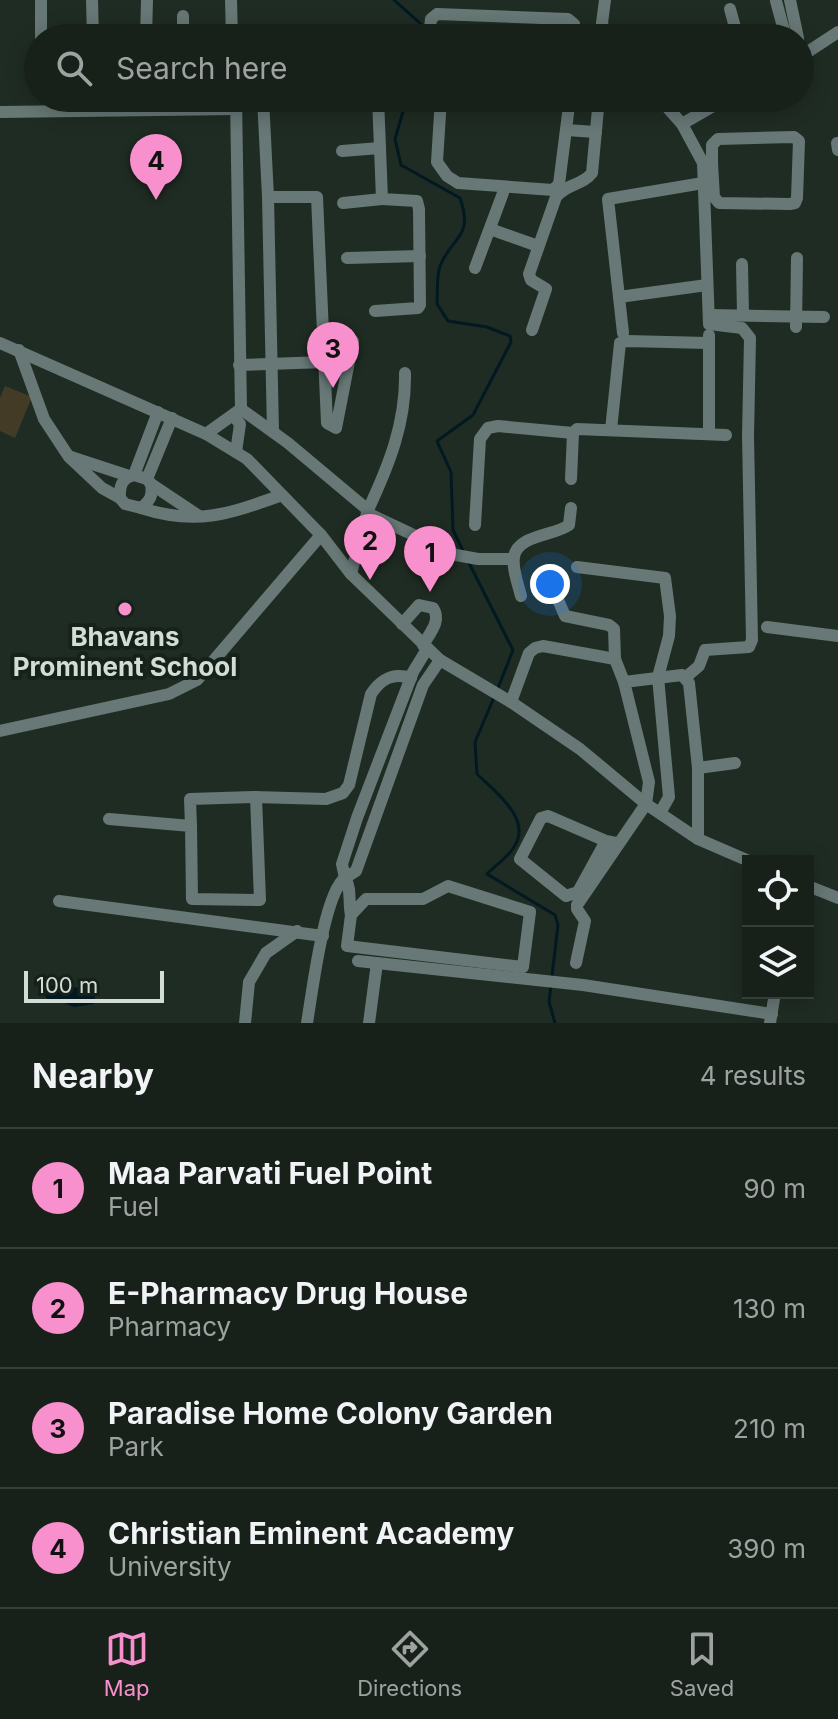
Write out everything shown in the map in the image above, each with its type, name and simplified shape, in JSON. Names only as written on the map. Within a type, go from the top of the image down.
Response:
[{"type":"street","points":[[41,0],[41,24]]},
{"type":"street","points":[[92,0],[93,24]]},
{"type":"street","points":[[146,24],[147,0]]},
{"type":"street","points":[[231,0],[232,24]]},
{"type":"street","points":[[602,24],[605,0]]},
{"type":"street","points":[[790,0],[795,24]]},
{"type":"street","points":[[776,1],[782,24]]},
{"type":"street","points":[[730,9],[734,24]]},
{"type":"street","points":[[430,24],[437,14],[568,19],[574,24]]},
{"type":"street","points":[[183,16],[183,24]]},
{"type":"street","points":[[814,46],[838,32]]},
{"type":"street","points":[[0,112],[24,107]]},
{"type":"street","points":[[236,112],[237,412],[240,424],[236,452]]},
{"type":"street","points":[[264,112],[273,432]]},
{"type":"street","points":[[379,112],[382,199]]},
{"type":"street","points":[[440,112],[437,162],[447,176],[458,183],[553,190],[559,184],[568,112]]},
{"type":"street","points":[[532,330],[546,289],[528,277],[556,197],[563,188],[592,173],[598,112]]},
{"type":"street","points":[[671,112],[708,163],[714,197],[719,203],[795,203],[799,141],[794,137],[718,139],[712,145],[708,163],[703,183],[709,320],[709,434]]},
{"type":"street","points":[[682,124],[703,112]]},
{"type":"street","points":[[566,130],[596,132]]},
{"type":"street","points":[[838,142],[838,150]]},
{"type":"street","points":[[342,151],[380,148]]},
{"type":"street","points":[[623,333],[608,199],[703,183]]},
{"type":"street","points":[[475,268],[503,193]]},
{"type":"street","points":[[268,197],[317,197],[327,423],[336,428],[353,341]]},
{"type":"street","points":[[343,203],[382,199],[417,201],[420,305],[418,308],[375,311]]},
{"type":"street","points":[[490,229],[538,246]]},
{"type":"street","points":[[347,258],[420,256]]},
{"type":"street","points":[[796,322],[797,258]]},
{"type":"street","points":[[742,264],[743,315]]},
{"type":"street","points":[[619,297],[707,285]]},
{"type":"street","points":[[709,320],[743,315],[796,322],[824,317]]},
{"type":"street","points":[[624,682],[686,677],[699,666],[705,650],[749,647],[753,626],[748,436],[750,338],[742,328],[709,320]]},
{"type":"street","points":[[0,343],[172,418],[247,459],[321,535],[351,574],[440,660],[510,701],[580,749],[646,804],[698,839],[742,858]]},
{"type":"street","points":[[611,430],[620,343],[708,343]]},
{"type":"street","points":[[19,350],[44,419],[69,457],[102,488],[125,504],[199,517],[235,512],[282,495]]},
{"type":"street","points":[[239,365],[325,362]]},
{"type":"street","points":[[351,574],[368,511],[397,443],[406,400],[405,373]]},
{"type":"street","points":[[120,498],[122,482],[131,476],[158,412]]},
{"type":"street","points":[[237,412],[273,432],[368,511],[466,557],[513,559]]},
{"type":"street","points":[[206,434],[237,412]]},
{"type":"street","points":[[141,508],[149,502],[152,493],[149,482],[172,418]]},
{"type":"street","points":[[475,525],[480,439],[488,428],[498,426],[573,433]]},
{"type":"street","points":[[571,479],[573,433],[577,429],[726,435]]},
{"type":"street","points":[[69,457],[149,482],[199,517]]},
{"type":"street","points":[[521,596],[513,559],[515,553],[522,543],[569,525],[571,508]]},
{"type":"street","points":[[0,731],[183,689],[197,680],[321,535]]},
{"type":"street","points":[[577,567],[665,578],[669,636],[658,677],[669,797],[660,813]]},
{"type":"street","points":[[554,576],[556,595],[565,616],[613,626],[615,659],[647,765],[649,782],[646,804],[611,842],[578,892],[566,896],[520,859],[544,816],[611,842]]},
{"type":"street","points":[[351,915],[366,899],[423,899],[448,886],[530,912],[523,967],[347,946],[351,915],[348,905],[350,885],[342,864],[437,614],[433,608],[419,605],[402,624]]},
{"type":"street","points":[[767,627],[838,636]]},
{"type":"street","points":[[510,701],[529,653],[535,648],[543,646],[615,659]]},
{"type":"street","points":[[307,1023],[323,936],[337,884],[356,871],[423,685],[440,660]]},
{"type":"street","points":[[256,797],[260,900],[192,899],[190,799],[256,797],[326,799],[343,793],[349,785],[371,694],[385,678],[403,675],[411,678]]},
{"type":"street","points":[[686,677],[692,704],[698,768],[698,839]]},
{"type":"street","points":[[698,768],[735,763]]},
{"type":"street","points":[[343,793],[379,806]]},
{"type":"street","points":[[109,819],[191,826]]},
{"type":"street","points":[[576,963],[585,921],[577,905],[611,842]]},
{"type":"street","points":[[814,888],[838,898]]},
{"type":"street","points":[[59,901],[323,936]]},
{"type":"street","points":[[245,1023],[249,982],[266,953],[297,931]]},
{"type":"street","points":[[358,961],[565,983],[771,1019],[774,999]]},
{"type":"street","points":[[369,1023],[377,963]]},
{"type":"shaded area","points":[[5,386],[32,397],[15,438],[0,431],[0,398]]},
{"type":"water","points":[[52,985],[72,986],[95,995],[94,1004],[74,1007],[48,1001],[45,991]]},
{"type":"waterway","points":[[394,0],[421,24]]},
{"type":"waterway","points":[[403,112],[395,139],[401,165],[460,198],[464,211],[460,236],[440,266],[437,304],[448,321],[487,327],[510,336],[511,342],[473,415],[437,441],[451,472],[453,530],[463,551]]},
{"type":"waterway","points":[[468,561],[513,650],[498,688]]},
{"type":"waterway","points":[[495,695],[475,742],[477,774],[509,806],[519,826],[519,837],[505,858],[487,874],[555,915],[558,925],[552,976]]},
{"type":"waterway","points":[[551,984],[549,1002],[555,1023]]},
{"type":"place","name":"Christian Eminent Academy","points":[[156,200]]},
{"type":"place","name":"Paradise Home Colony Garden","points":[[333,388]]},
{"type":"place","name":"E-Pharmacy Drug House","points":[[370,580]]},
{"type":"place","name":"Maa Parvati Fuel Point","points":[[430,592]]},
{"type":"place","name":"Bhavans Prominent School","points":[[125,609]]}]
